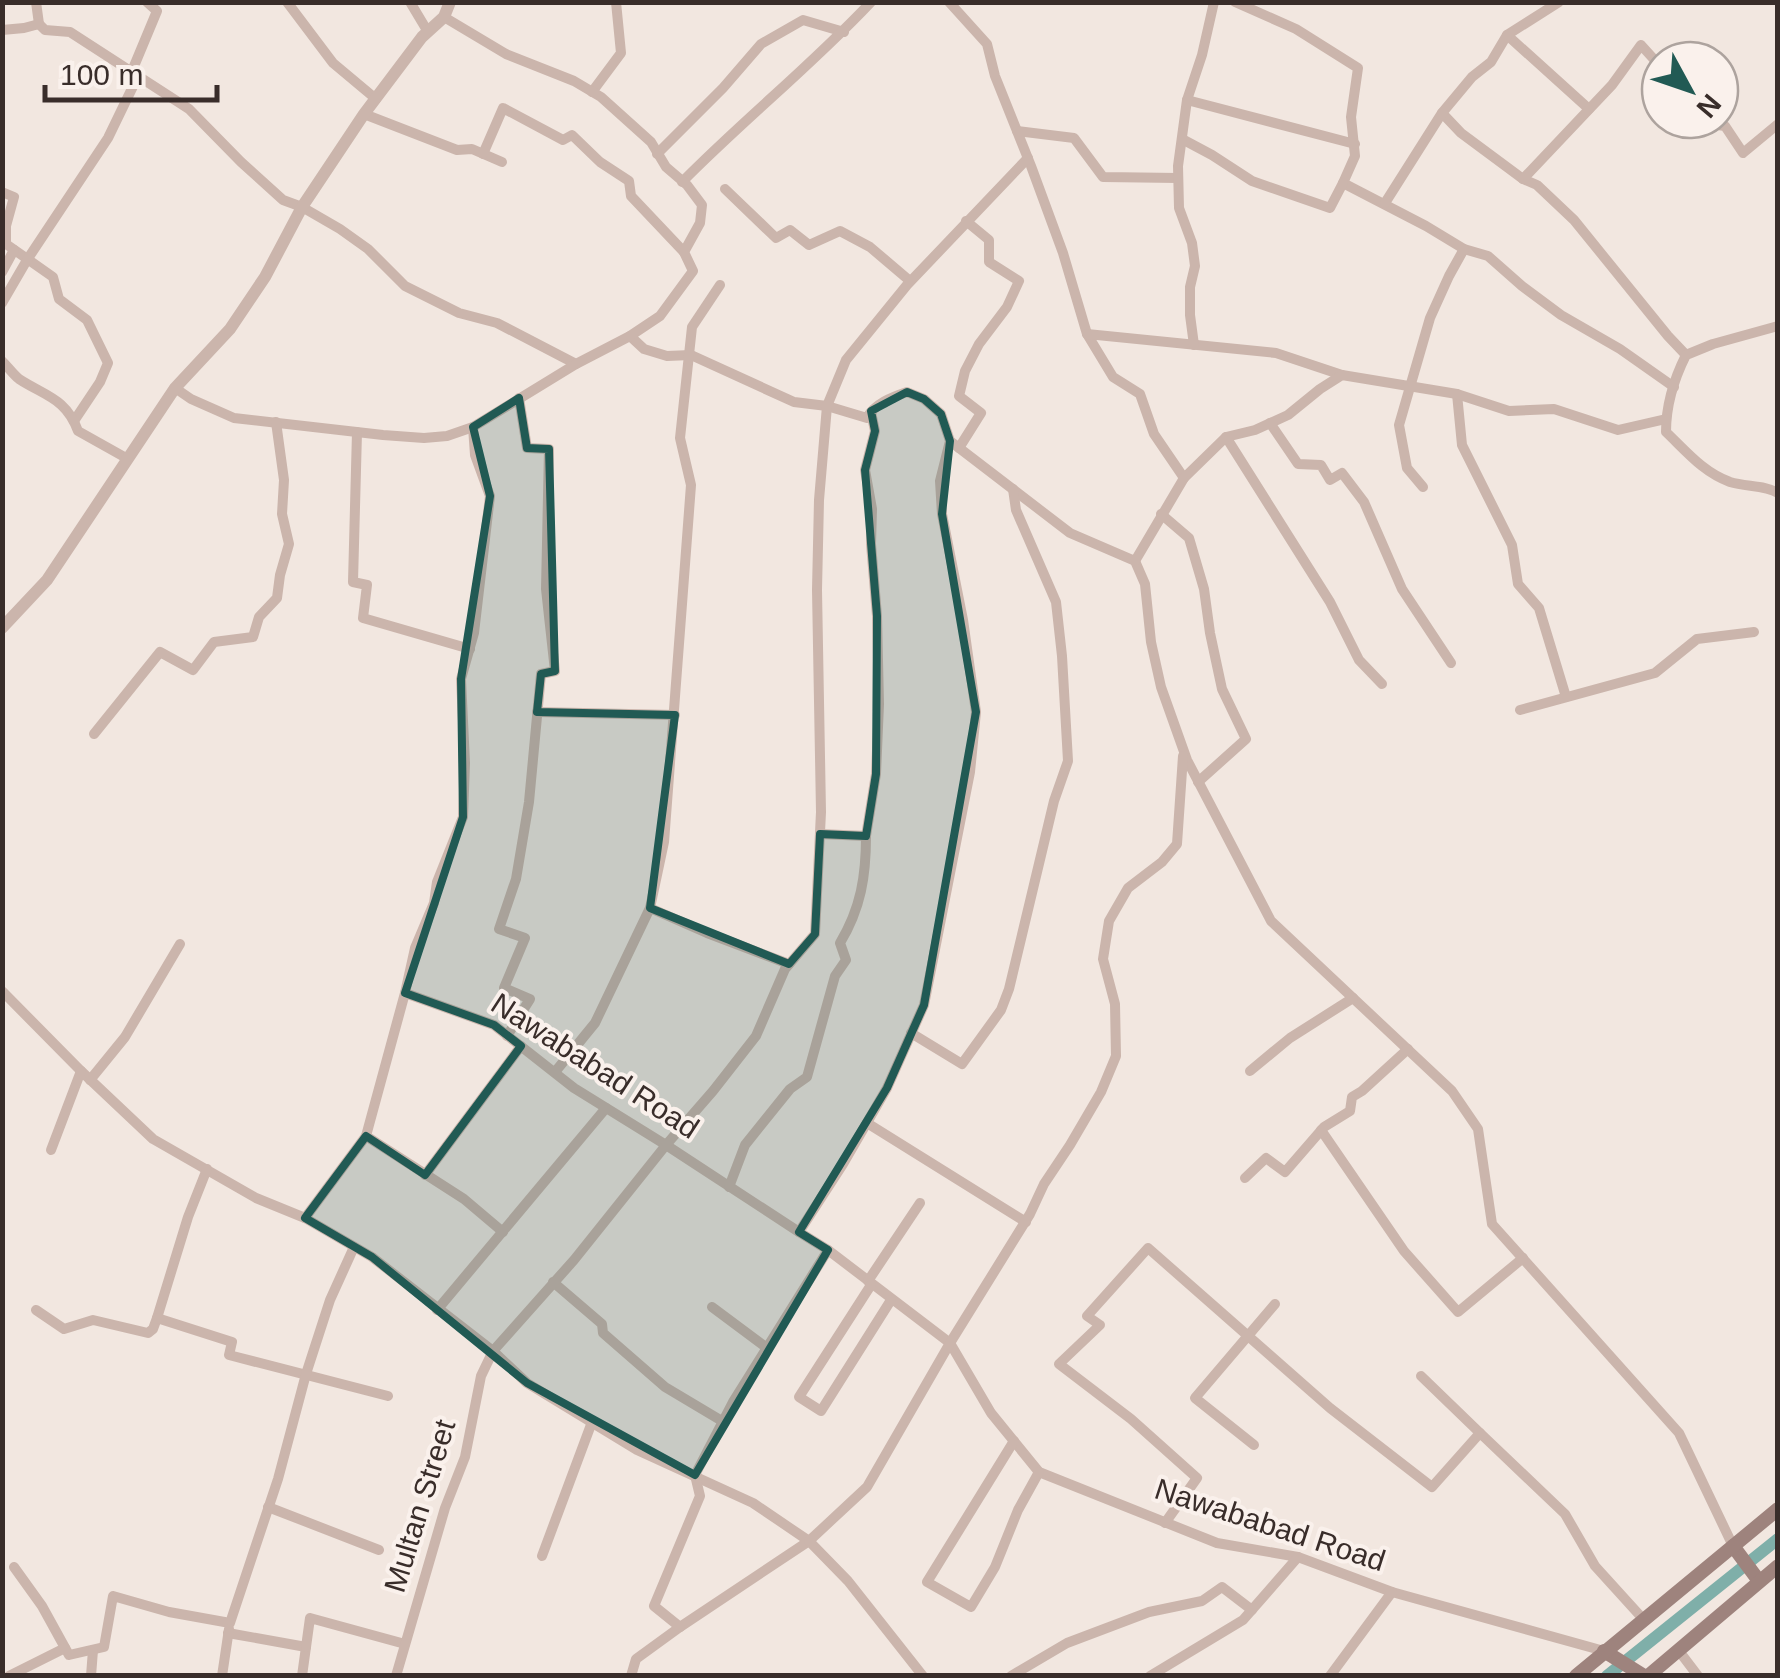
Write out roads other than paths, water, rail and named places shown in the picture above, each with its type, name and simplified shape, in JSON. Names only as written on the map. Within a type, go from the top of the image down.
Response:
[{"type":"main road","points":[[1576,1676],[1778,1509]]},
{"type":"main road","points":[[1734,1548],[1759,1581]]},
{"type":"main road","points":[[1608,1653],[1642,1673],[1679,1651],[1778,1566]]},
{"type":"street","points":[[36,2],[39,24],[46,30],[70,32],[189,110],[282,200],[340,228],[405,286],[459,313],[497,323],[576,364]]},
{"type":"street","points":[[2,303],[108,138],[157,11],[148,2]]},
{"type":"street","points":[[287,2],[333,63],[376,99]]},
{"type":"street","points":[[410,2],[428,32]]},
{"type":"street","points":[[2,628],[46,580],[175,388],[230,328],[265,277],[302,207],[364,114],[444,16],[450,2]]},
{"type":"street","points":[[592,92],[621,53],[616,2]]},
{"type":"street","points":[[682,182],[872,2]]},
{"type":"street","points":[[949,2],[987,44],[1087,334],[1113,377],[1140,394],[1154,434],[1184,478]]},
{"type":"street","points":[[1194,345],[1190,287],[1195,266],[1192,243],[1179,208],[1178,178],[1187,100],[1214,2]]},
{"type":"street","points":[[1182,139],[1252,181],[1330,208],[1355,156],[1351,117],[1358,68],[1296,29],[1235,2]]},
{"type":"street","points":[[1384,204],[1442,112],[1472,77],[1492,62],[1507,35],[1559,2]]},
{"type":"street","points":[[444,16],[506,54],[574,81],[651,142],[666,167],[702,206],[700,223],[684,252]]},
{"type":"street","points":[[657,154],[761,44],[802,20],[844,32]]},
{"type":"street","points":[[2,30],[39,24]]},
{"type":"street","points":[[1507,35],[1589,109]]},
{"type":"street","points":[[1523,179],[1612,85],[1640,48]]},
{"type":"street","points":[[1187,100],[1354,144]]},
{"type":"street","points":[[175,388],[234,418],[424,438],[447,436],[473,427],[630,336],[660,316],[693,272],[684,252],[631,196],[629,181],[600,162],[572,134],[562,140],[503,108],[484,154]]},
{"type":"street","points":[[1442,112],[1461,133],[1523,179],[1538,185],[1574,220],[1686,354]]},
{"type":"street","points":[[364,114],[457,150],[472,150],[502,162]]},
{"type":"street","points":[[1735,140],[1743,153],[1778,124]]},
{"type":"street","points":[[1017,131],[1074,138],[1103,177],[1178,178]]},
{"type":"street","points":[[493,1351],[574,1260],[756,1036],[785,969],[815,934],[822,812],[819,500],[827,406],[846,360],[910,281],[1028,158]]},
{"type":"street","points":[[1343,183],[1464,249],[1488,256],[1561,314],[1674,387]]},
{"type":"street","points":[[725,189],[776,238],[790,230],[809,245],[840,231],[870,247],[910,281]]},
{"type":"street","points":[[2,192],[14,197],[6,226],[6,244],[53,278],[59,298],[88,320],[108,363],[74,422]]},
{"type":"street","points":[[799,1232],[887,1088],[924,1005],[970,772],[976,712],[940,482],[955,444],[981,413],[959,396],[964,371],[1019,281],[989,262],[990,240],[966,221]]},
{"type":"street","points":[[1424,488],[1408,468],[1399,425],[1430,318],[1464,249]]},
{"type":"street","points":[[2,272],[14,250]]},
{"type":"street","points":[[555,1072],[595,1023],[650,908],[664,842],[691,485],[680,438],[692,327],[720,285]]},
{"type":"street","points":[[1778,326],[1686,354],[1666,412],[1666,432],[1705,470],[1731,482],[1778,493]]},
{"type":"street","points":[[1087,334],[1276,352],[1342,375],[1457,394],[1509,411],[1554,410],[1618,430],[1666,419]]},
{"type":"street","points":[[630,336],[644,349],[667,356],[690,355],[794,402],[827,406],[866,418],[870,411],[894,396],[907,392],[924,398],[941,414],[955,444],[1070,533],[1135,561],[1145,584],[1161,687],[1183,750],[1270,922],[1452,1091],[1478,1129],[1492,1224],[1679,1433],[1734,1548]]},
{"type":"street","points":[[2,361],[16,377],[42,390],[71,414],[78,431],[128,459]]},
{"type":"street","points":[[1135,561],[1184,478],[1226,437],[1255,430],[1288,415],[1342,375]]},
{"type":"street","points":[[1457,394],[1462,445],[1512,545],[1518,584],[1538,608],[1566,697]]},
{"type":"street","points":[[507,1036],[530,1000],[504,988],[524,938],[499,929],[516,879],[540,674],[554,671],[546,589],[549,448],[527,448],[520,398]]},
{"type":"street","points":[[729,1187],[745,1145],[790,1089],[807,1077],[835,976],[846,960],[840,942],[855,918],[866,863],[879,704],[872,509],[865,470],[875,431],[870,411]]},
{"type":"street","points":[[94,734],[160,652],[192,670],[214,642],[254,637],[259,617],[277,598],[289,544],[282,514],[284,480],[276,422]]},
{"type":"street","points":[[1270,423],[1298,464],[1321,465],[1330,480],[1342,473],[1364,502],[1402,589],[1451,663]]},
{"type":"street","points":[[305,1218],[366,1136],[414,948],[434,903],[437,882],[463,816],[461,679],[474,633],[490,496],[474,455],[473,427]]},
{"type":"street","points":[[356,432],[353,582],[367,584],[363,618],[470,649]]},
{"type":"street","points":[[1226,437],[1330,602],[1358,660],[1382,684]]},
{"type":"street","points":[[911,1033],[962,1064],[1001,1010],[1054,801],[1068,761],[1056,602],[1016,510],[1012,488]]},
{"type":"street","points":[[1162,514],[1188,538],[1204,589],[1222,688],[1246,739],[1198,782]]},
{"type":"street","points":[[1520,710],[1656,673],[1698,639],[1754,632]]},
{"type":"street","points":[[537,712],[675,715]]},
{"type":"street","points":[[631,1676],[636,1659],[808,1541],[867,1487],[1026,1222],[1044,1184],[1101,1092],[1116,1056],[1116,1004],[1103,959],[1109,922],[1128,888],[1162,862],[1177,844],[1183,750]]},
{"type":"street","points":[[820,834],[866,836]]},
{"type":"street","points":[[650,908],[790,964]]},
{"type":"street","points":[[51,1150],[86,1076],[125,1036],[180,944]]},
{"type":"street","points":[[2,990],[153,1139],[256,1198],[305,1218],[372,1257],[527,1382],[637,1450],[753,1504],[808,1541],[848,1581],[923,1676]]},
{"type":"street","name":"Nawababad Road","points":[[405,993],[494,1025],[574,1088],[828,1250],[950,1343],[991,1413],[1039,1472],[1217,1543],[1298,1557],[1392,1592],[1608,1653]]},
{"type":"street","points":[[1250,1072],[1290,1038],[1353,998]]},
{"type":"street","points":[[425,1175],[521,1046]]},
{"type":"street","points":[[1245,1178],[1266,1158],[1284,1172],[1321,1130],[1350,1111],[1352,1097],[1408,1050]]},
{"type":"street","points":[[437,1310],[606,1108]]},
{"type":"street","points":[[867,1122],[1026,1222]]},
{"type":"street","points":[[1321,1130],[1404,1251],[1458,1312],[1523,1258]]},
{"type":"street","points":[[366,1136],[464,1199],[503,1232]]},
{"type":"street","points":[[36,1310],[64,1329],[93,1320],[148,1333],[157,1318],[206,1169]]},
{"type":"street","points":[[891,1300],[822,1411],[799,1397],[920,1204]]},
{"type":"street","points":[[222,1676],[229,1628],[306,1374],[330,1300],[354,1247]]},
{"type":"street","points":[[1165,1522],[1197,1478],[1131,1419],[1060,1364],[1100,1325],[1087,1316],[1148,1248],[1330,1408],[1432,1487],[1480,1433]]},
{"type":"street","points":[[680,1626],[654,1606],[700,1496],[695,1475],[722,1422],[828,1250]]},
{"type":"street","points":[[553,1282],[602,1324],[603,1333],[665,1388],[722,1422]]},
{"type":"street","points":[[1254,1445],[1195,1398],[1275,1304]]},
{"type":"street","points":[[712,1307],[766,1348]]},
{"type":"street","points":[[157,1318],[232,1342],[229,1355],[388,1396]]},
{"type":"street","name":"Multan Street","points":[[396,1676],[444,1508],[464,1456],[480,1376],[493,1351]]},
{"type":"street","points":[[1421,1376],[1565,1514],[1595,1566],[1644,1620]]},
{"type":"street","points":[[542,1556],[592,1422]]},
{"type":"street","points":[[1014,1441],[927,1582],[970,1607],[995,1566],[1039,1472]]},
{"type":"street","points":[[268,1507],[379,1550]]},
{"type":"street","points":[[1150,1676],[1243,1620],[1298,1557]]},
{"type":"street","points":[[14,1567],[42,1606],[69,1655],[104,1647],[113,1596],[306,1647]]},
{"type":"street","points":[[1011,1676],[1067,1643],[1149,1612],[1202,1601],[1222,1587],[1252,1610]]},
{"type":"street","points":[[1330,1676],[1392,1592]]},
{"type":"street","points":[[302,1676],[310,1618],[405,1644]]},
{"type":"street","points":[[9,1676],[65,1648]]},
{"type":"street","points":[[90,1676],[92,1650]]},
{"type":"street","points":[[1679,1651],[1698,1676]]},
{"type":"waterway","points":[[1607,1676],[1778,1539]]}]
